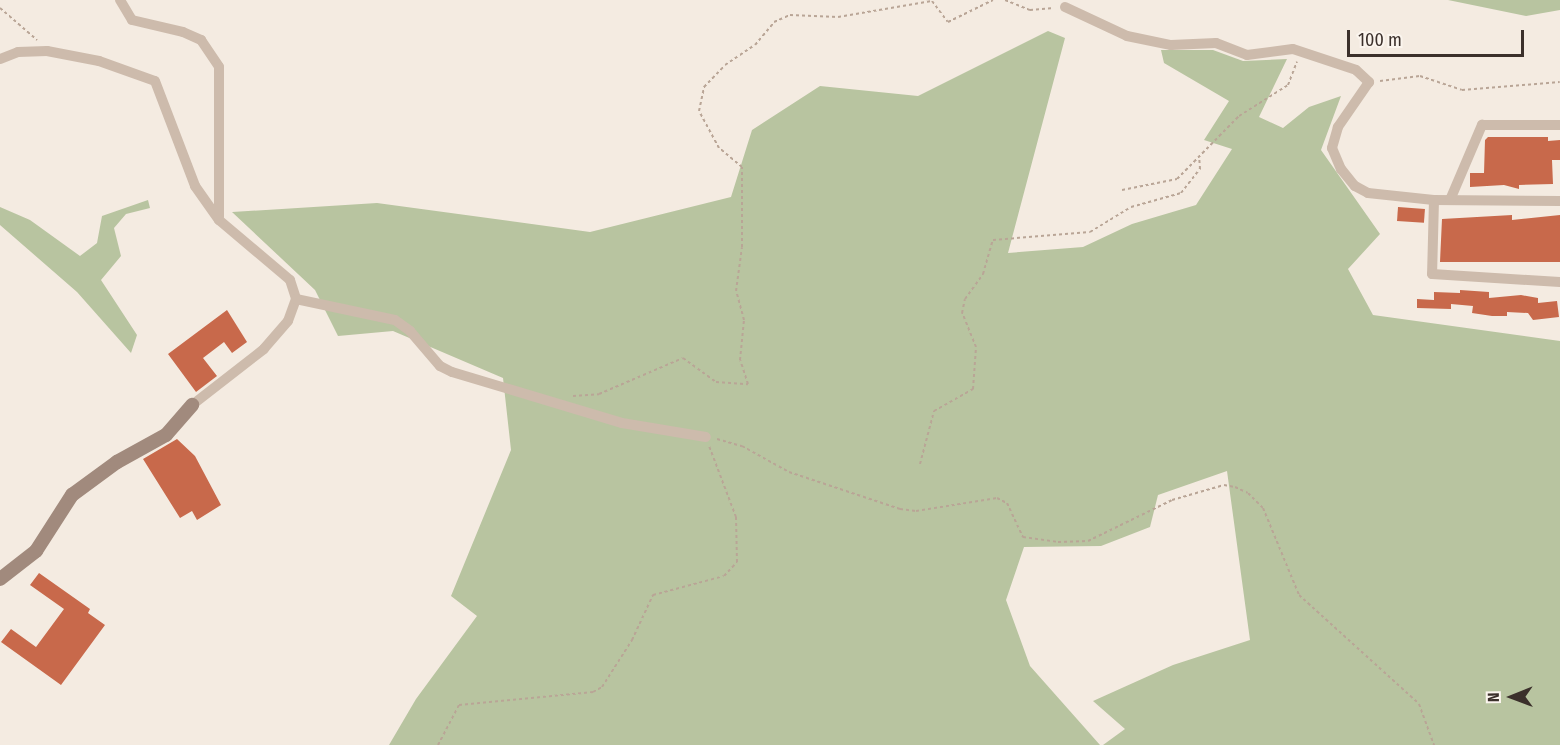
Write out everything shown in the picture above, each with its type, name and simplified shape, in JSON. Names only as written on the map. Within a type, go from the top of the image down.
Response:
[{"type":"street","points":[[120,0],[132,20],[183,32],[201,40],[219,67],[219,217]]},
{"type":"street","points":[[1065,7],[1127,36],[1171,45],[1216,43],[1247,55],[1302,51],[1356,70],[1369,82],[1338,127],[1332,148],[1341,169],[1355,186],[1368,193],[1434,200],[1560,201]]},
{"type":"street","points":[[0,59],[18,52],[47,51],[99,61],[156,81],[184,166],[219,217],[290,280],[296,299],[288,321],[264,349],[192,405],[166,435],[117,462],[72,495],[36,551],[0,579]]},
{"type":"street","points":[[1450,200],[1482,124],[1560,125]]},
{"type":"street","points":[[1434,200],[1432,274],[1560,282]]},
{"type":"street","points":[[296,299],[395,321],[410,331],[440,366],[452,372],[622,423],[706,437]]},
{"type":"path","points":[[567,397],[599,394],[684,358],[716,382],[748,384],[740,360],[744,320],[736,291],[742,247],[742,166],[719,148],[699,111],[704,87],[725,65],[754,45],[774,22],[790,15],[838,16],[932,1],[948,22],[993,0]]},
{"type":"path","points":[[1005,0],[1030,10],[1065,7]]},
{"type":"path","points":[[0,8],[47,51]]},
{"type":"path","points":[[1122,190],[1177,179],[1239,116],[1288,85],[1302,51]]},
{"type":"path","points":[[1369,82],[1420,76],[1462,90],[1560,82]]},
{"type":"path","points":[[920,464],[934,411],[973,389],[976,347],[962,313],[965,299],[983,274],[993,240],[1067,237],[1090,232],[1131,207],[1181,193],[1200,169],[1199,156]]},
{"type":"path","points":[[438,745],[459,705],[593,692],[602,687],[632,640],[653,595],[723,576],[737,562],[736,517],[706,437],[731,441],[789,472],[900,509],[916,511],[997,498],[1007,503],[1023,537],[1058,542],[1088,541],[1172,500],[1224,485],[1235,486],[1263,508],[1299,595],[1419,704],[1434,745]]},
{"type":"green space","points":[[1448,0],[1560,0],[1560,10],[1526,16]]},
{"type":"green space","points":[[1048,31],[1065,38],[1008,253],[1083,247],[1132,224],[1196,205],[1232,149],[1204,140],[1229,101],[1164,63],[1161,50],[1213,50],[1243,61],[1287,59],[1259,117],[1283,128],[1309,107],[1341,96],[1321,150],[1380,234],[1348,269],[1373,315],[1560,341],[1560,745],[1103,745],[1125,729],[1093,701],[1173,665],[1250,640],[1227,471],[1158,495],[1150,527],[1101,546],[1024,547],[1006,600],[1030,666],[1100,745],[389,745],[416,699],[477,616],[451,596],[511,450],[503,378],[393,331],[338,336],[315,290],[232,212],[377,203],[590,232],[731,197],[752,130],[820,86],[918,96]]},
{"type":"green space","points":[[148,200],[150,208],[126,214],[114,228],[121,256],[101,280],[137,335],[131,353],[77,292],[0,225],[0,207],[30,220],[80,256],[97,243],[102,216]]},
{"type":"building","points":[[1488,137],[1548,137],[1548,141],[1560,140],[1560,160],[1552,160],[1553,184],[1519,185],[1519,189],[1504,185],[1470,187],[1470,173],[1484,173],[1485,140]]},
{"type":"building","points":[[1398,207],[1425,209],[1424,223],[1397,221]]},
{"type":"building","points":[[1512,215],[1512,220],[1560,215],[1560,262],[1440,262],[1442,219]]},
{"type":"building","points":[[1460,290],[1489,292],[1489,298],[1521,295],[1538,298],[1538,303],[1557,301],[1559,317],[1533,320],[1528,313],[1507,312],[1507,316],[1492,316],[1472,313],[1473,306],[1451,304],[1451,309],[1417,308],[1417,299],[1434,300],[1434,292],[1460,293]]},
{"type":"building","points":[[227,310],[247,342],[232,353],[224,342],[203,358],[217,376],[196,392],[168,354]]},
{"type":"building","points":[[177,439],[195,456],[221,505],[197,520],[192,511],[180,518],[143,459]]},
{"type":"building","points":[[39,573],[90,609],[88,613],[105,625],[61,685],[1,642],[11,629],[36,647],[64,609],[30,585]]}]
